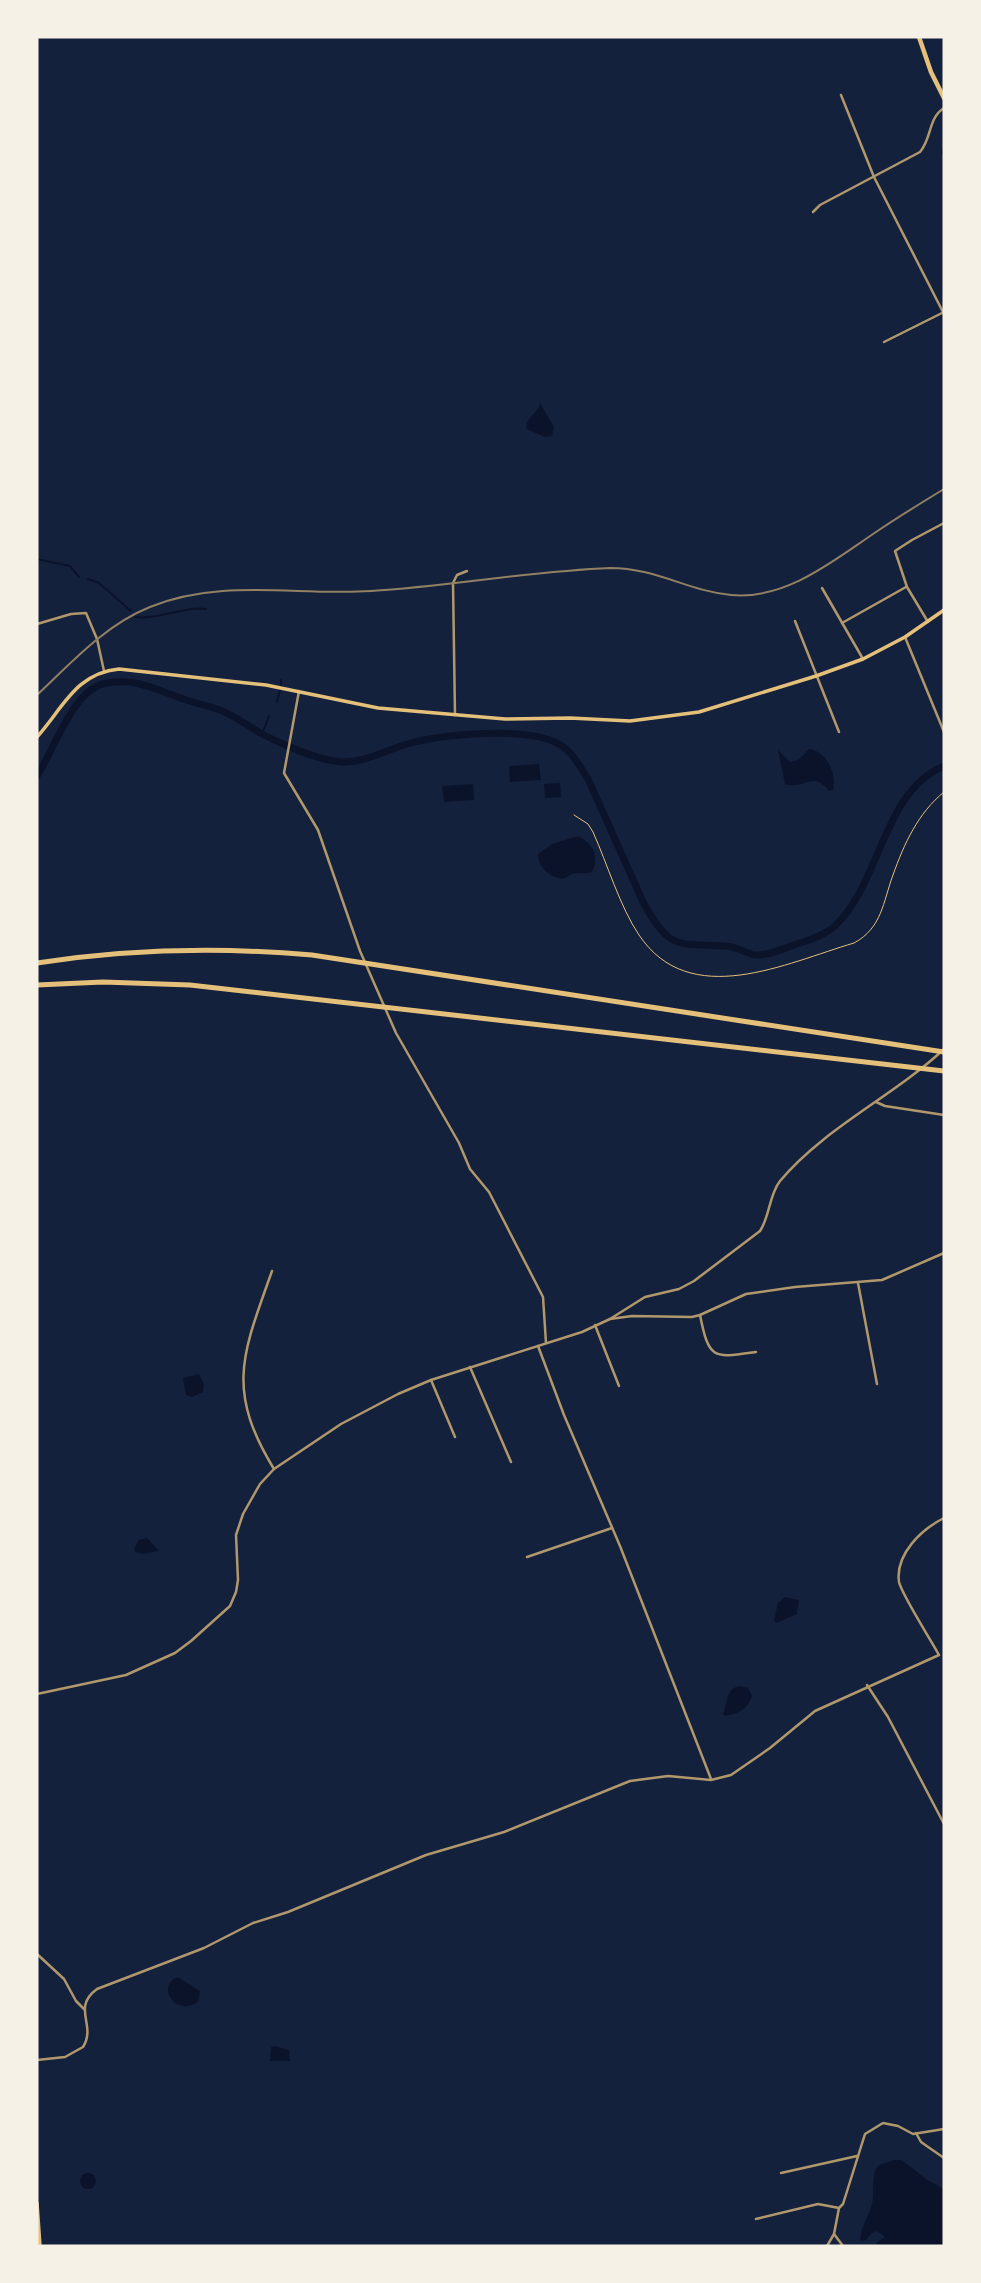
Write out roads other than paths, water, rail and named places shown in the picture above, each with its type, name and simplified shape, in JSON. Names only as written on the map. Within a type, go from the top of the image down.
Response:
[{"type":"highway","points":[[919,37],[928,65],[944,98]]},
{"type":"highway","points":[[37,963],[107,954],[218,949],[286,952],[352,959],[944,1051]]},
{"type":"highway","points":[[37,985],[103,982],[190,985],[944,1071]]},
{"type":"main road","points":[[37,737],[74,688],[88,678],[104,671],[133,670],[299,691],[378,708],[505,719],[657,719],[699,712],[863,659],[905,637],[944,610]]},
{"type":"main road","points":[[37,2203],[40,2246]]},
{"type":"street","points":[[841,96],[874,177],[944,312],[884,342]]},
{"type":"street","points":[[813,212],[820,205],[920,152],[928,142],[935,116],[944,108]]},
{"type":"street","points":[[928,622],[907,587],[895,551],[944,523]]},
{"type":"street","points":[[455,715],[453,583],[457,575],[467,571]]},
{"type":"street","points":[[842,623],[907,587]]},
{"type":"street","points":[[822,588],[863,659]]},
{"type":"street","points":[[37,624],[71,614],[86,613],[97,639],[104,671]]},
{"type":"street","points":[[795,621],[839,732]]},
{"type":"street","points":[[905,637],[944,732]]},
{"type":"street","points":[[299,691],[284,773],[318,830],[360,951],[396,1033],[459,1143],[470,1169],[489,1192],[543,1297],[546,1343]]},
{"type":"street","points":[[37,1695],[139,1670],[174,1653],[230,1606],[238,1580],[236,1535],[243,1514],[260,1484],[274,1469],[341,1424],[398,1394],[431,1380],[595,1325],[646,1297],[679,1289],[694,1281],[760,1231],[767,1221],[778,1184],[814,1149],[944,1051]]},
{"type":"street","points":[[876,1102],[884,1106],[944,1115]]},
{"type":"street","points":[[610,1319],[700,1315],[746,1294],[882,1280],[944,1253]]},
{"type":"street","points":[[272,1271],[247,1345],[243,1376],[244,1400],[257,1442],[274,1469]]},
{"type":"street","points":[[858,1283],[877,1384]]},
{"type":"street","points":[[700,1315],[707,1345],[717,1354],[723,1357],[757,1353]]},
{"type":"street","points":[[595,1325],[619,1386]]},
{"type":"street","points":[[538,1346],[711,1780]]},
{"type":"street","points":[[470,1367],[512,1462]]},
{"type":"street","points":[[431,1380],[455,1437]]},
{"type":"street","points":[[939,1655],[900,1584],[899,1569],[905,1553],[918,1536],[944,1518]]},
{"type":"street","points":[[527,1557],[612,1528]]},
{"type":"street","points":[[37,2060],[65,2057],[83,2047],[88,2031],[84,2009],[88,1997],[100,1988],[204,1948],[253,1923],[288,1912],[426,1855],[504,1832],[630,1781],[668,1776],[711,1780],[731,1775],[770,1748],[814,1711],[867,1685],[944,1653]]},
{"type":"street","points":[[867,1685],[888,1717],[944,1824]]},
{"type":"street","points":[[37,1954],[64,1979],[76,2001],[84,2009]]},
{"type":"street","points":[[827,2246],[834,2234],[839,2208],[843,2204],[865,2134],[883,2123],[916,2133],[944,2129]]},
{"type":"street","points":[[916,2133],[921,2142],[944,2158]]},
{"type":"street","points":[[781,2172],[857,2156]]},
{"type":"street","points":[[756,2219],[818,2204],[839,2208]]},
{"type":"street","points":[[834,2234],[843,2246]]},
{"type":"water","points":[[540,403],[554,427],[552,436],[545,437],[527,429],[527,423]]},
{"type":"water","points":[[809,749],[821,754],[829,764],[833,790],[829,791],[813,781],[797,785],[785,784],[778,750],[790,762],[798,760]]},
{"type":"water","points":[[539,764],[541,780],[510,782],[509,766]]},
{"type":"water","points":[[560,783],[561,797],[545,798],[544,784]]},
{"type":"water","points":[[473,784],[474,800],[444,802],[442,786]]},
{"type":"water","points":[[578,836],[588,842],[594,851],[592,872],[560,878],[546,872],[538,854],[552,844]]},
{"type":"water","points":[[199,1374],[204,1384],[203,1392],[192,1397],[186,1395],[183,1378]]},
{"type":"water","points":[[147,1538],[159,1551],[143,1554],[135,1552],[139,1540]]},
{"type":"water","points":[[785,1597],[799,1600],[797,1614],[776,1623],[774,1620],[778,1603]]},
{"type":"water","points":[[739,1686],[748,1688],[752,1696],[750,1701],[742,1710],[725,1716],[723,1714],[729,1693]]},
{"type":"water","points":[[178,1977],[200,1991],[198,2002],[182,2006],[171,1998],[168,1987],[171,1981]]},
{"type":"water","points":[[271,2047],[289,2050],[290,2061],[270,2061]]},
{"type":"water","points":[[894,2160],[902,2160],[944,2189],[944,2246],[876,2246],[877,2242],[885,2237],[877,2231],[866,2240],[860,2241],[872,2203],[876,2169]]},
{"type":"water","points":[[85,2173],[91,2173],[96,2181],[94,2187],[85,2189],[80,2184],[80,2178]]},
{"type":"waterway","points":[[944,147],[944,155]]},
{"type":"waterway","points":[[37,559],[70,566],[79,577]]},
{"type":"waterway","points":[[88,579],[99,583],[131,611]]},
{"type":"waterway","points":[[135,617],[206,609]]},
{"type":"waterway","points":[[281,680],[281,685]]},
{"type":"waterway","points":[[37,776],[65,723],[82,698],[92,689],[113,682],[140,684],[220,710],[290,747],[341,762],[375,756],[407,744],[441,737],[506,733],[545,738],[564,747],[583,771],[643,902],[660,929],[668,937],[685,944],[729,946],[760,955],[812,939],[835,926],[851,907],[863,886],[907,796],[923,778],[944,766]]},
{"type":"waterway","points":[[277,702],[280,690]]},
{"type":"waterway","points":[[262,734],[269,716]]},
{"type":"railway","points":[[37,695],[90,645],[118,624],[150,607],[177,598],[204,593],[259,590],[371,591],[610,568],[657,575],[715,593],[751,595],[790,585],[808,576],[944,489]]}]
